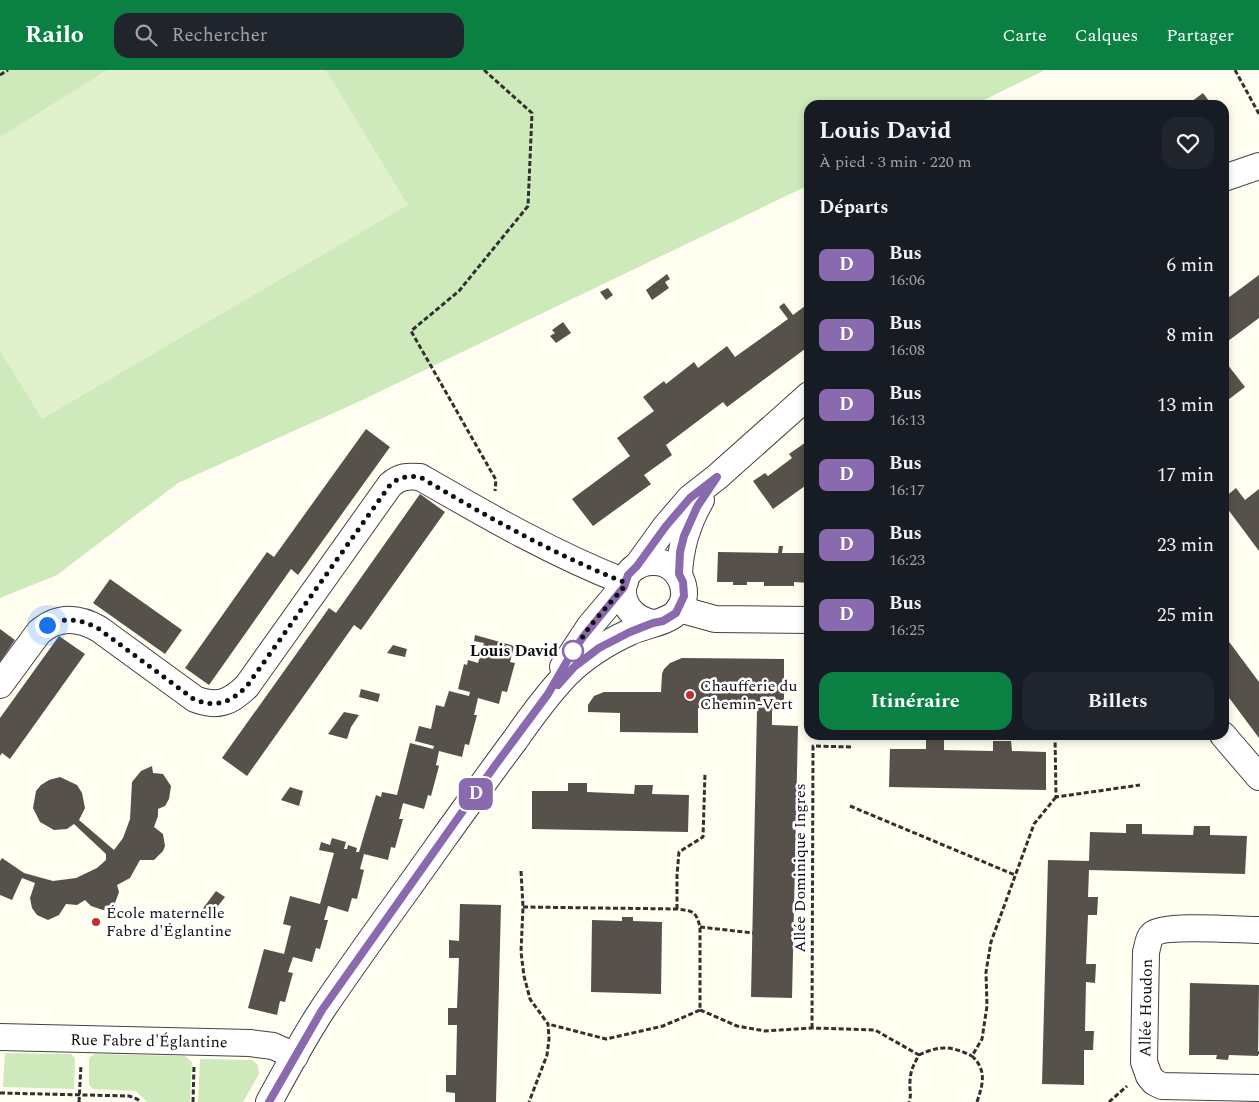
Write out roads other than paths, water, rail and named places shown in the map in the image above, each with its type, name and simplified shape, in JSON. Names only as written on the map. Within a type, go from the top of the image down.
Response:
[{"type":"street","points":[[1229,176],[1259,166]]},
{"type":"street","points":[[269,1102],[322,1010],[548,694],[590,626],[628,579],[658,536],[682,507],[699,491],[804,399]]},
{"type":"street","points":[[0,685],[39,632],[47,625],[68,619],[84,622],[99,629],[195,700],[213,703],[231,700],[247,686],[390,485],[396,479],[403,476],[420,477],[494,519],[573,560],[628,579]]},
{"type":"street","points":[[679,574],[680,552],[688,526],[717,477]]},
{"type":"street","points":[[548,694],[574,667],[591,653],[630,632],[668,619],[679,609],[684,592],[683,582],[679,574],[668,565],[660,562],[650,562],[628,579],[624,601],[628,610],[639,619],[653,623]]},
{"type":"street","points":[[679,609],[715,618],[804,620]]},
{"type":"street","points":[[1227,740],[1259,777]]},
{"type":"street","name":"Allée Houdon","points":[[1259,930],[1169,928],[1154,933],[1150,938],[1146,952],[1144,1053],[1146,1070],[1149,1076],[1154,1082],[1162,1086],[1259,1088]]},
{"type":"street","name":"Rue Fabre d'Églantine","points":[[0,1037],[194,1041],[273,1046],[295,1056]]},
{"type":"place","name":"Louis David","points":[[573,651]]},
{"type":"place","name":"Chaufferie du Chemin-Vert","points":[[690,695]]},
{"type":"place","name":"École maternelle Fabre d'Églantine","points":[[96,922]]}]
